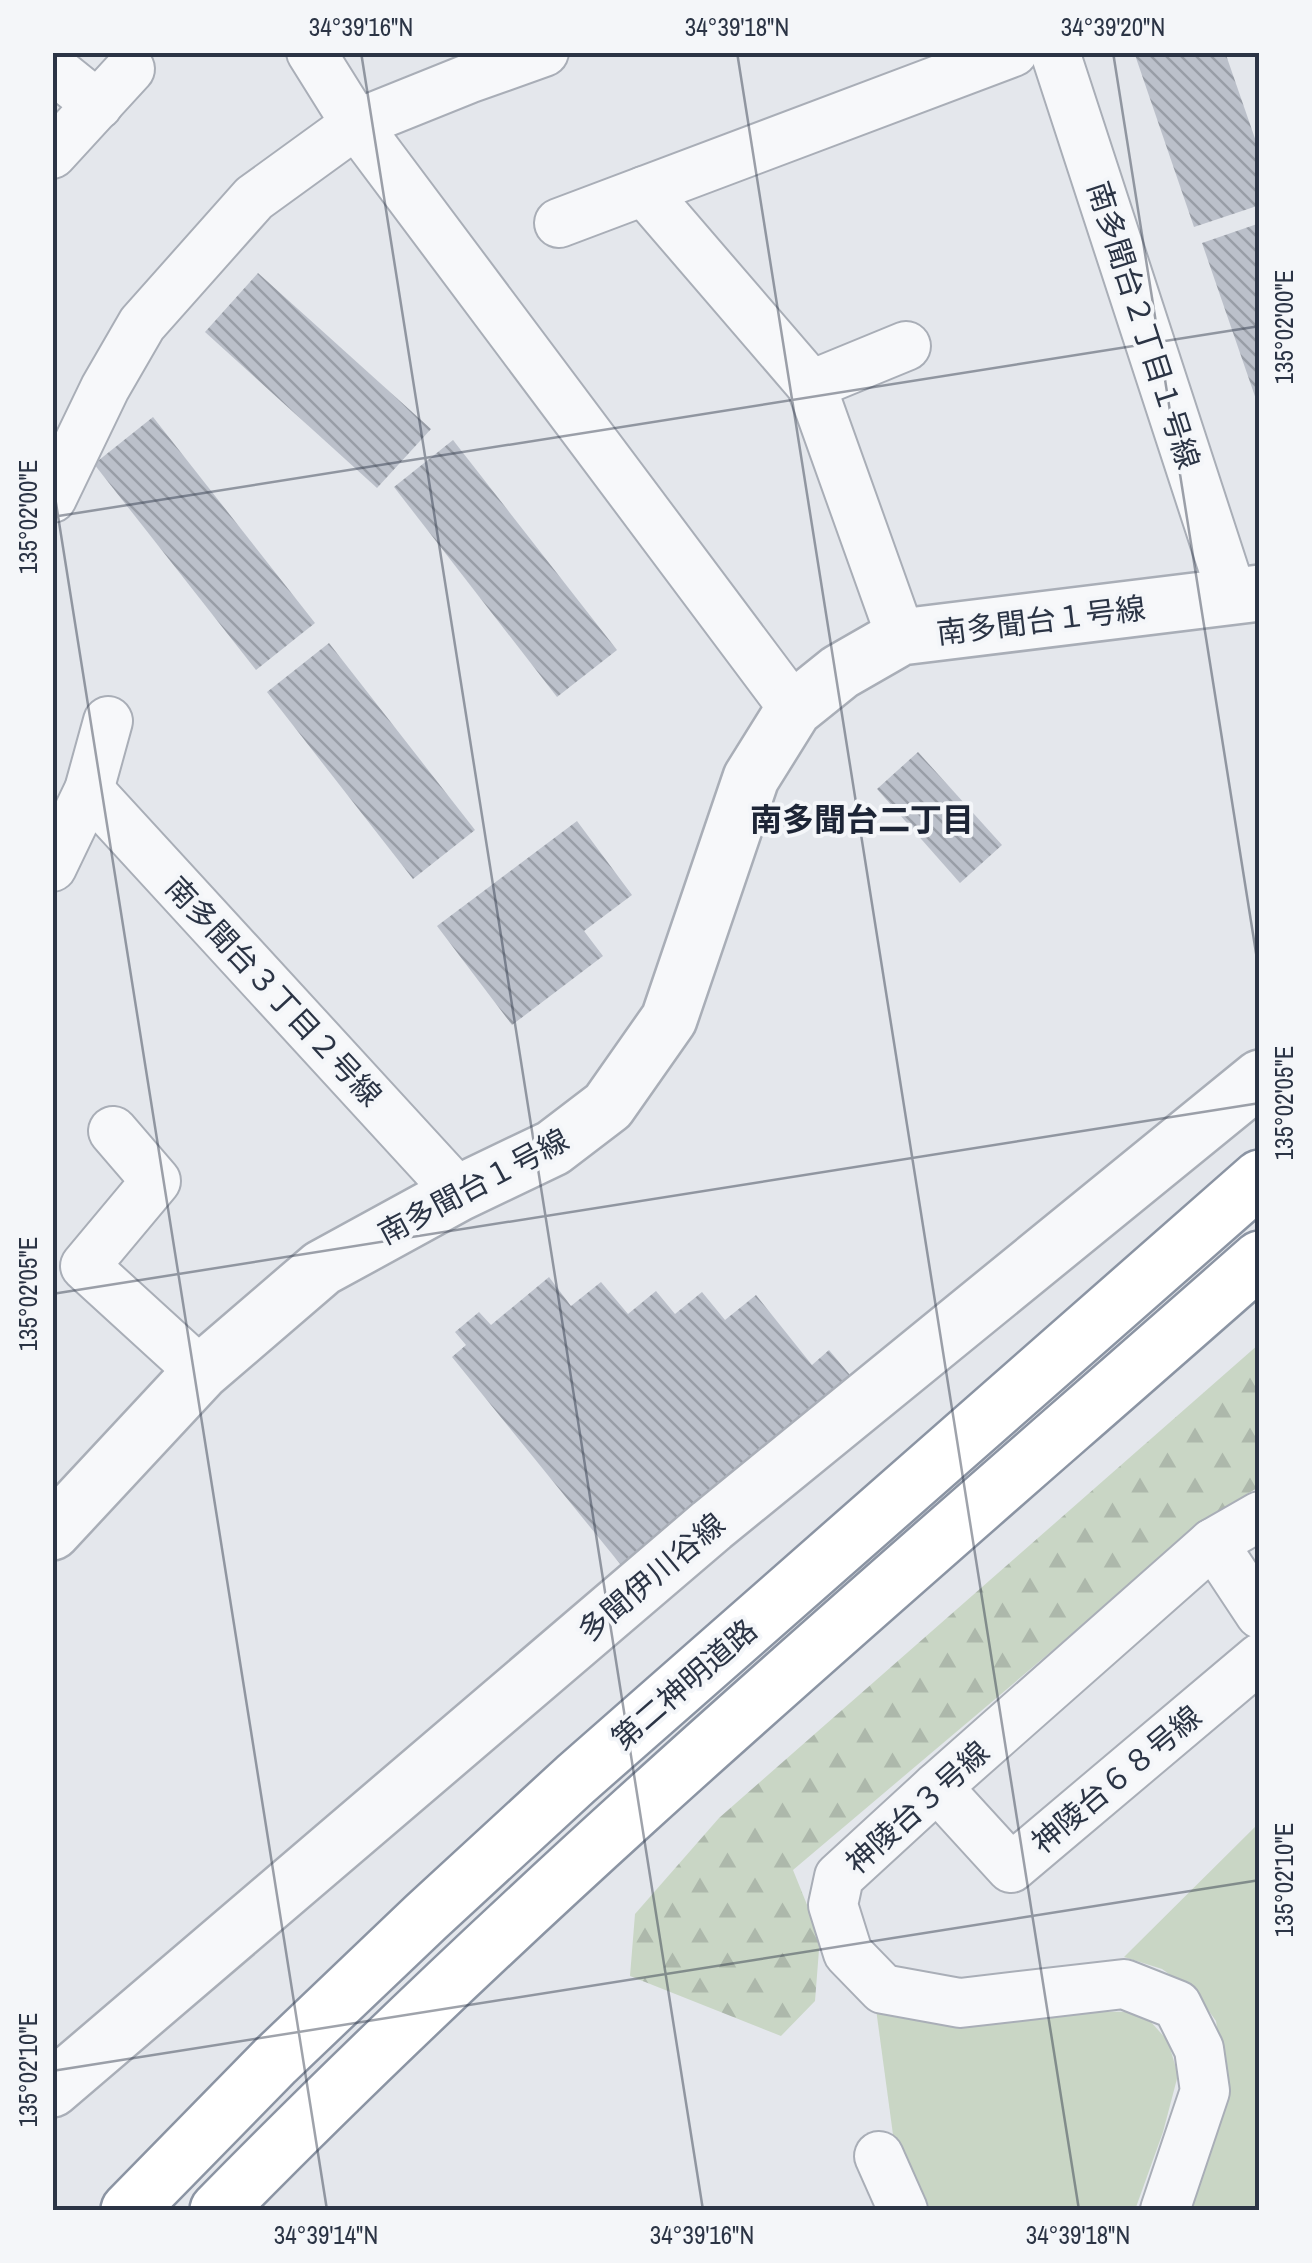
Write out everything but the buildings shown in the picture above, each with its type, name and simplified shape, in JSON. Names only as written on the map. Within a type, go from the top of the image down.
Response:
[{"type":"highway","name":"第二神明道路","points":[[129,2210],[276,2061],[562,1792],[1260,1178]]},
{"type":"highway","name":"第二神明道路","points":[[218,2210],[342,2086],[616,1826],[1260,1260]]},
{"type":"street","points":[[311,52],[356,124],[794,709]]},
{"type":"street","points":[[52,498],[105,388],[142,324],[254,198],[356,124],[544,52]]},
{"type":"street","points":[[559,223],[1014,52]]},
{"type":"street","name":"南多聞台２丁目１号線","points":[[1054,52],[1246,596]]},
{"type":"street","points":[[52,68],[98,105]]},
{"type":"street","points":[[52,154],[130,69]]},
{"type":"street","points":[[644,191],[811,385],[901,637]]},
{"type":"street","points":[[811,385],[906,346]]},
{"type":"street","name":"南多聞台１号線","points":[[52,1532],[202,1372],[322,1268],[460,1192],[552,1148],[608,1106],[670,1020],[751,778],[794,709],[840,672],[901,637],[1246,596]]},
{"type":"street","points":[[52,867],[89,790],[108,721]]},
{"type":"street","name":"南多聞台３丁目２号線","points":[[89,790],[460,1192]]},
{"type":"street","name":"多聞伊川谷線","points":[[52,2088],[712,1525],[1260,1078]]},
{"type":"street","points":[[113,1131],[156,1181],[85,1266],[202,1372]]},
{"type":"street","name":"神陵台３号線","points":[[1166,2210],[1205,2091],[1199,2049],[1177,2005],[1124,1984],[960,2003],[883,1989],[848,1953],[834,1905],[839,1877],[1213,1544],[1260,1516]]},
{"type":"street","points":[[1213,1544],[1260,1614]]},
{"type":"street","name":"神陵台６８号線","points":[[937,1788],[1011,1868],[1260,1658]]},
{"type":"street","points":[[879,2156],[903,2210]]},
{"type":"green space","points":[[1259,1344],[1259,1487],[1215,1513],[793,1870],[820,1937],[815,2001],[781,2036],[630,1976],[635,1914],[719,1818]]},
{"type":"green space","points":[[1259,1823],[1259,2210],[1190,2210],[1219,2127],[1224,2078],[1216,2021],[1196,1993],[1162,1969],[1124,1957]]},
{"type":"green space","points":[[876,2009],[1142,2012],[1168,2041],[1178,2075],[1163,2132],[1135,2210],[924,2210],[894,2142]]},
{"type":"district","name":"南多聞台二丁目","points":[[862,819]]}]
